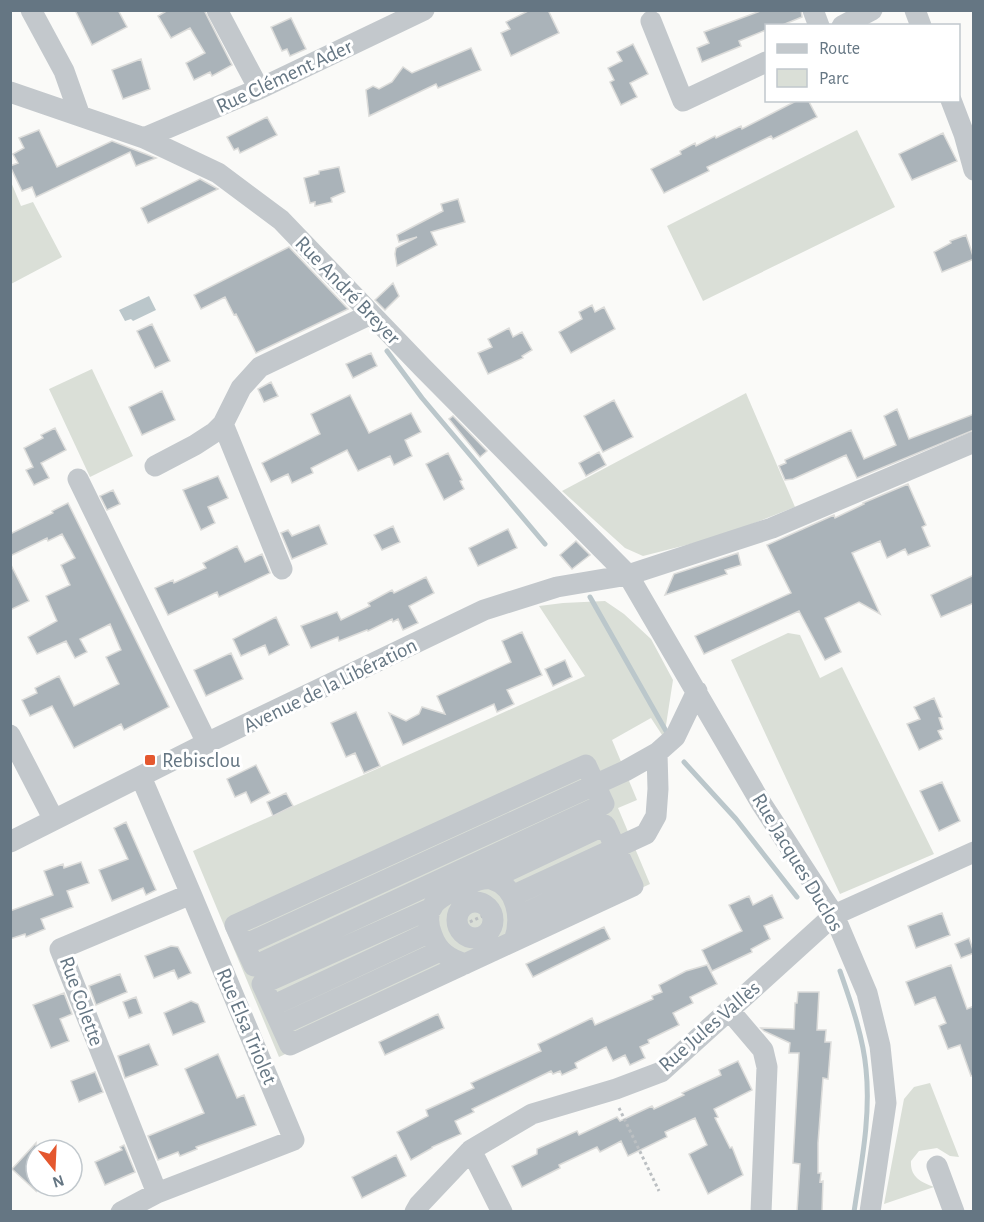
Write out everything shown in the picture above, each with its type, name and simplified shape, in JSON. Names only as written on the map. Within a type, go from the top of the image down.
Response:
[{"type":"street","points":[[31,10],[64,71],[80,116]]},
{"type":"street","points":[[217,10],[259,89]]},
{"type":"street","name":"Rue Clément Ader","points":[[144,138],[259,89],[424,10]]},
{"type":"street","points":[[846,24],[872,10]]},
{"type":"street","points":[[651,21],[683,102],[765,62]]},
{"type":"street","name":"Rue André Breyer","points":[[10,92],[144,138],[218,173],[281,220],[628,575]]},
{"type":"street","points":[[952,102],[974,170]]},
{"type":"street","points":[[155,466],[215,432],[223,424],[241,388],[260,367],[371,314]]},
{"type":"street","points":[[223,424],[282,569]]},
{"type":"street","name":"Avenue de la Libération","points":[[10,842],[207,743],[484,610],[556,587],[628,575],[772,528],[974,442]]},
{"type":"street","points":[[78,479],[207,743]]},
{"type":"street","name":"Rue Jacques Duclos","points":[[628,575],[761,803],[834,915],[867,993],[880,1046],[886,1102],[870,1212]]},
{"type":"street","points":[[595,784],[604,804],[254,966],[244,945],[416,855],[595,784],[657,753],[675,738],[697,691]]},
{"type":"street","points":[[10,735],[54,820]]},
{"type":"street","points":[[488,942],[515,905],[620,857],[646,834],[656,816],[657,753]]},
{"type":"street","name":"Rue Elsa Triolet","points":[[121,1212],[157,1193],[294,1140],[141,777]]},
{"type":"street","points":[[488,942],[465,936],[457,919],[464,896],[479,879],[491,879],[605,825],[633,886],[488,942],[452,960],[434,941],[429,916],[438,898],[464,896],[486,905],[488,942]]},
{"type":"street","name":"Rue Jules Vallès","points":[[415,1212],[471,1150],[532,1114],[610,1091],[661,1072],[834,915],[974,852]]},
{"type":"street","points":[[416,855],[430,885]]},
{"type":"street","points":[[432,908],[262,984],[290,1045],[519,925],[515,905],[503,887],[491,879]]},
{"type":"street","name":"Rue Colette","points":[[157,1193],[60,949],[191,894]]},
{"type":"street","points":[[276,1016],[459,927]]},
{"type":"street","points":[[729,1010],[763,1050],[767,1067],[761,1212]]},
{"type":"street","points":[[471,1150],[502,1212]]},
{"type":"street","points":[[937,1166],[954,1212]]},
{"type":"path","points":[[459,927],[488,942]]},
{"type":"path","points":[[610,1091],[658,1191]]},
{"type":"green space","points":[[857,130],[895,207],[703,301],[667,226]]},
{"type":"green space","points":[[11,182],[21,206],[33,202],[62,257],[11,284]]},
{"type":"green space","points":[[92,369],[133,456],[90,477],[49,389]]},
{"type":"green space","points":[[746,393],[795,507],[722,536],[643,556],[625,548],[562,491]]},
{"type":"green space","points":[[605,601],[624,614],[651,639],[673,680],[664,738],[651,718],[612,740],[637,800],[618,808],[650,884],[279,1057],[193,851],[585,676],[539,606]]},
{"type":"green space","points":[[788,633],[800,635],[820,678],[842,667],[934,854],[840,894],[731,660]]},
{"type":"green space","points":[[930,1083],[959,1157],[950,1156],[937,1148],[919,1151],[911,1161],[912,1171],[921,1181],[934,1187],[884,1204],[904,1099],[914,1087]]},
{"type":"shaded area","points":[[149,296],[156,310],[133,321],[131,319],[125,321],[119,310]]},
{"type":"building","points":[[75,10],[118,10],[127,27],[92,45]]},
{"type":"building","points":[[168,10],[204,10],[232,65],[212,76],[210,72],[194,80],[186,63],[205,53],[190,28],[171,38],[158,16]]},
{"type":"building","points":[[530,10],[548,10],[559,33],[511,56],[501,33],[510,29],[506,22]]},
{"type":"building","points":[[763,10],[801,10],[802,17],[785,24],[765,24],[765,30],[739,41],[741,46],[702,62],[697,48],[709,43],[704,32]]},
{"type":"building","points":[[291,18],[306,49],[290,56],[287,49],[282,51],[271,27]]},
{"type":"building","points":[[633,44],[648,74],[630,83],[637,97],[621,105],[610,82],[614,80],[608,68],[622,61],[617,52]]},
{"type":"building","points":[[471,48],[481,70],[438,88],[436,84],[369,116],[366,90],[373,86],[379,89],[392,82],[403,67],[412,73]]},
{"type":"building","points":[[141,59],[150,89],[123,99],[112,70]]},
{"type":"building","points":[[794,102],[809,102],[817,117],[773,139],[771,136],[707,167],[709,171],[664,193],[651,169],[681,154],[680,151],[695,143],[696,146],[741,126],[742,129]]},
{"type":"building","points":[[267,117],[277,135],[240,153],[238,148],[234,150],[227,137]]},
{"type":"building","points":[[39,130],[57,167],[112,141],[156,158],[136,166],[130,152],[36,197],[32,187],[22,191],[10,166],[18,163],[13,154],[24,148],[19,138]]},
{"type":"building","points":[[943,133],[957,161],[912,180],[899,154]]},
{"type":"building","points":[[339,167],[345,192],[331,198],[332,202],[315,206],[315,202],[310,203],[304,178],[319,174],[319,171]]},
{"type":"building","points":[[200,179],[218,189],[148,223],[141,208]]},
{"type":"building","points":[[458,199],[465,222],[431,232],[437,245],[397,266],[396,248],[417,237],[399,242],[397,235],[443,211],[441,204]]},
{"type":"building","points":[[966,235],[974,259],[942,272],[934,252],[951,243],[950,241]]},
{"type":"building","points":[[289,247],[348,309],[256,353],[225,297],[201,309],[194,295]]},
{"type":"building","points":[[393,283],[399,296],[385,310],[375,300]]},
{"type":"building","points":[[592,305],[595,312],[604,307],[615,329],[571,353],[559,332],[582,319],[579,312]]},
{"type":"building","points":[[152,324],[170,361],[155,368],[137,331]]},
{"type":"building","points":[[509,328],[513,337],[522,332],[532,350],[522,356],[523,358],[488,374],[478,353],[492,347],[488,339]]},
{"type":"building","points":[[371,353],[377,366],[353,378],[346,364]]},
{"type":"building","points":[[271,382],[278,396],[264,402],[258,389]]},
{"type":"building","points":[[162,391],[175,420],[142,435],[129,407]]},
{"type":"building","points":[[350,395],[369,433],[411,413],[421,432],[405,440],[412,456],[394,465],[390,456],[358,471],[347,450],[311,468],[313,473],[292,483],[288,474],[271,482],[262,463],[320,434],[311,414]]},
{"type":"building","points":[[614,400],[633,437],[603,452],[584,416]]},
{"type":"building","points":[[897,409],[909,439],[974,414],[974,430],[857,478],[846,455],[793,479],[785,480],[779,466],[786,463],[785,460],[851,430],[864,459],[896,445],[884,416]]},
{"type":"building","points":[[453,416],[487,451],[480,457],[449,419]]},
{"type":"building","points":[[55,428],[66,450],[41,463],[49,478],[34,485],[26,470],[33,467],[24,448],[43,438],[41,435]]},
{"type":"building","points":[[599,452],[606,465],[586,476],[579,463]]},
{"type":"building","points":[[448,453],[462,480],[460,481],[464,489],[444,500],[426,464]]},
{"type":"building","points":[[218,476],[228,498],[208,507],[215,523],[201,530],[183,490]]},
{"type":"building","points":[[908,484],[926,525],[922,527],[930,546],[908,555],[905,549],[887,558],[880,541],[852,553],[880,614],[859,602],[825,618],[841,652],[825,660],[799,611],[704,654],[695,636],[791,593],[767,545],[834,515],[835,518]]},
{"type":"building","points":[[113,490],[120,504],[107,510],[100,496]]},
{"type":"building","points":[[68,503],[169,707],[124,730],[121,724],[74,748],[52,706],[30,716],[22,700],[37,693],[35,688],[59,676],[74,706],[119,684],[106,657],[121,650],[110,624],[80,639],[87,652],[75,658],[66,641],[37,654],[28,637],[57,621],[46,596],[70,585],[61,565],[75,558],[62,534],[48,541],[47,538],[10,556],[10,534]]},
{"type":"building","points":[[319,525],[327,544],[292,559],[281,533],[288,530],[292,536]]},
{"type":"building","points":[[393,526],[400,542],[382,550],[374,535]]},
{"type":"building","points":[[508,529],[517,548],[478,566],[469,548]]},
{"type":"building","points":[[576,541],[590,555],[572,569],[560,555]]},
{"type":"building","points":[[237,546],[245,562],[262,554],[270,573],[219,597],[217,592],[168,615],[155,588],[173,580],[174,583],[206,568],[203,563]]},
{"type":"building","points":[[738,553],[741,565],[725,570],[727,574],[665,595],[674,574]]},
{"type":"building","points":[[10,563],[29,601],[10,610]]},
{"type":"building","points":[[974,575],[974,603],[941,617],[931,595]]},
{"type":"building","points":[[426,577],[434,593],[409,606],[418,623],[403,630],[398,619],[393,622],[392,619],[368,631],[339,641],[338,637],[311,648],[301,626],[337,612],[341,620],[370,606],[368,603],[392,590],[394,593]]},
{"type":"building","points":[[276,617],[289,645],[269,655],[265,645],[241,656],[233,639]]},
{"type":"building","points":[[522,632],[542,675],[507,690],[514,704],[497,712],[494,704],[403,745],[389,713],[406,721],[419,714],[422,707],[445,714],[437,696],[511,662],[502,641]]},
{"type":"building","points":[[231,653],[243,679],[206,696],[194,670]]},
{"type":"building","points":[[565,660],[572,677],[553,686],[545,669]]},
{"type":"building","points":[[934,698],[942,717],[939,718],[943,729],[938,731],[942,739],[919,750],[907,724],[920,719],[914,707]]},
{"type":"building","points":[[356,712],[380,766],[364,773],[355,753],[346,757],[331,723]]},
{"type":"building","points":[[256,765],[270,793],[251,803],[246,792],[235,797],[227,779]]},
{"type":"building","points":[[942,782],[960,821],[939,831],[920,791]]},
{"type":"building","points":[[286,793],[293,806],[273,816],[267,802]]},
{"type":"building","points":[[126,822],[156,890],[146,895],[143,888],[112,901],[99,870],[128,859],[114,828]]},
{"type":"building","points":[[81,862],[89,883],[67,891],[73,907],[41,919],[45,929],[26,937],[25,934],[10,939],[10,911],[53,895],[44,871],[63,864],[64,868]]},
{"type":"building","points":[[772,895],[783,918],[764,926],[770,939],[751,949],[752,952],[712,971],[702,950],[742,931],[729,905],[749,896],[753,905]]},
{"type":"building","points":[[942,913],[950,935],[916,948],[908,926]]},
{"type":"building","points":[[604,927],[610,939],[533,977],[526,964]]},
{"type":"building","points":[[969,938],[974,953],[961,958],[955,944]]},
{"type":"building","points":[[171,946],[178,947],[191,973],[178,979],[174,970],[154,978],[145,956]]},
{"type":"building","points":[[707,965],[717,984],[690,997],[693,1003],[673,1013],[679,1025],[648,1040],[649,1043],[640,1047],[645,1058],[630,1065],[625,1055],[613,1061],[606,1047],[575,1063],[577,1068],[562,1075],[560,1071],[553,1074],[551,1071],[472,1109],[474,1112],[455,1121],[461,1134],[432,1147],[411,1160],[397,1132],[428,1116],[426,1110],[474,1088],[471,1083],[541,1051],[538,1044],[592,1018],[595,1025],[653,999],[652,996],[662,992],[659,985],[686,971]]},
{"type":"building","points":[[951,965],[967,1009],[974,1006],[974,1075],[971,1076],[960,1045],[948,1049],[939,1026],[946,1023],[935,997],[915,1005],[906,982]]},
{"type":"building","points":[[120,974],[127,992],[96,1005],[89,986]]},
{"type":"building","points":[[798,992],[819,992],[817,1030],[826,1030],[825,1042],[831,1042],[828,1079],[823,1078],[818,1143],[818,1173],[821,1173],[820,1182],[823,1181],[822,1212],[797,1212],[800,1164],[793,1163],[799,1053],[789,1053],[790,1043],[761,1028],[794,1029],[795,1003],[797,1003]]},
{"type":"building","points":[[64,993],[72,1014],[60,1019],[69,1041],[51,1048],[33,1005]]},
{"type":"building","points":[[136,997],[142,1013],[129,1018],[123,1002]]},
{"type":"building","points":[[191,1001],[198,1004],[205,1022],[173,1035],[164,1013]]},
{"type":"building","points":[[438,1014],[444,1028],[385,1055],[379,1042]]},
{"type":"building","points":[[149,1044],[158,1065],[125,1078],[118,1056]]},
{"type":"building","points":[[218,1054],[237,1098],[244,1095],[256,1125],[196,1147],[197,1149],[180,1156],[178,1152],[158,1160],[148,1136],[204,1113],[185,1069]]},
{"type":"building","points":[[738,1061],[752,1090],[714,1109],[718,1117],[715,1118],[730,1148],[732,1147],[743,1175],[708,1194],[689,1154],[707,1145],[695,1118],[665,1132],[667,1137],[628,1156],[621,1141],[600,1152],[597,1147],[559,1165],[560,1168],[522,1187],[512,1166],[537,1154],[537,1149],[577,1131],[579,1135],[617,1117],[620,1121],[652,1106],[654,1109],[721,1075],[719,1070]]},
{"type":"building","points":[[95,1072],[103,1092],[79,1102],[71,1081]]},
{"type":"building","points":[[124,1145],[135,1172],[105,1185],[95,1162],[122,1150],[120,1147]]},
{"type":"building","points":[[396,1155],[406,1176],[362,1198],[352,1177]]},
{"type":"building","points":[[24,1156],[24,1180],[12,1169]]},
{"type":"waterway","points":[[387,351],[422,398],[545,544]]},
{"type":"waterway","points":[[590,597],[666,731]]},
{"type":"waterway","points":[[684,762],[736,819],[797,897]]},
{"type":"waterway","points":[[840,971],[859,1032],[867,1087],[864,1141],[854,1212]]},
{"type":"place","name":"Rebisclou","points":[[150,760]]}]
